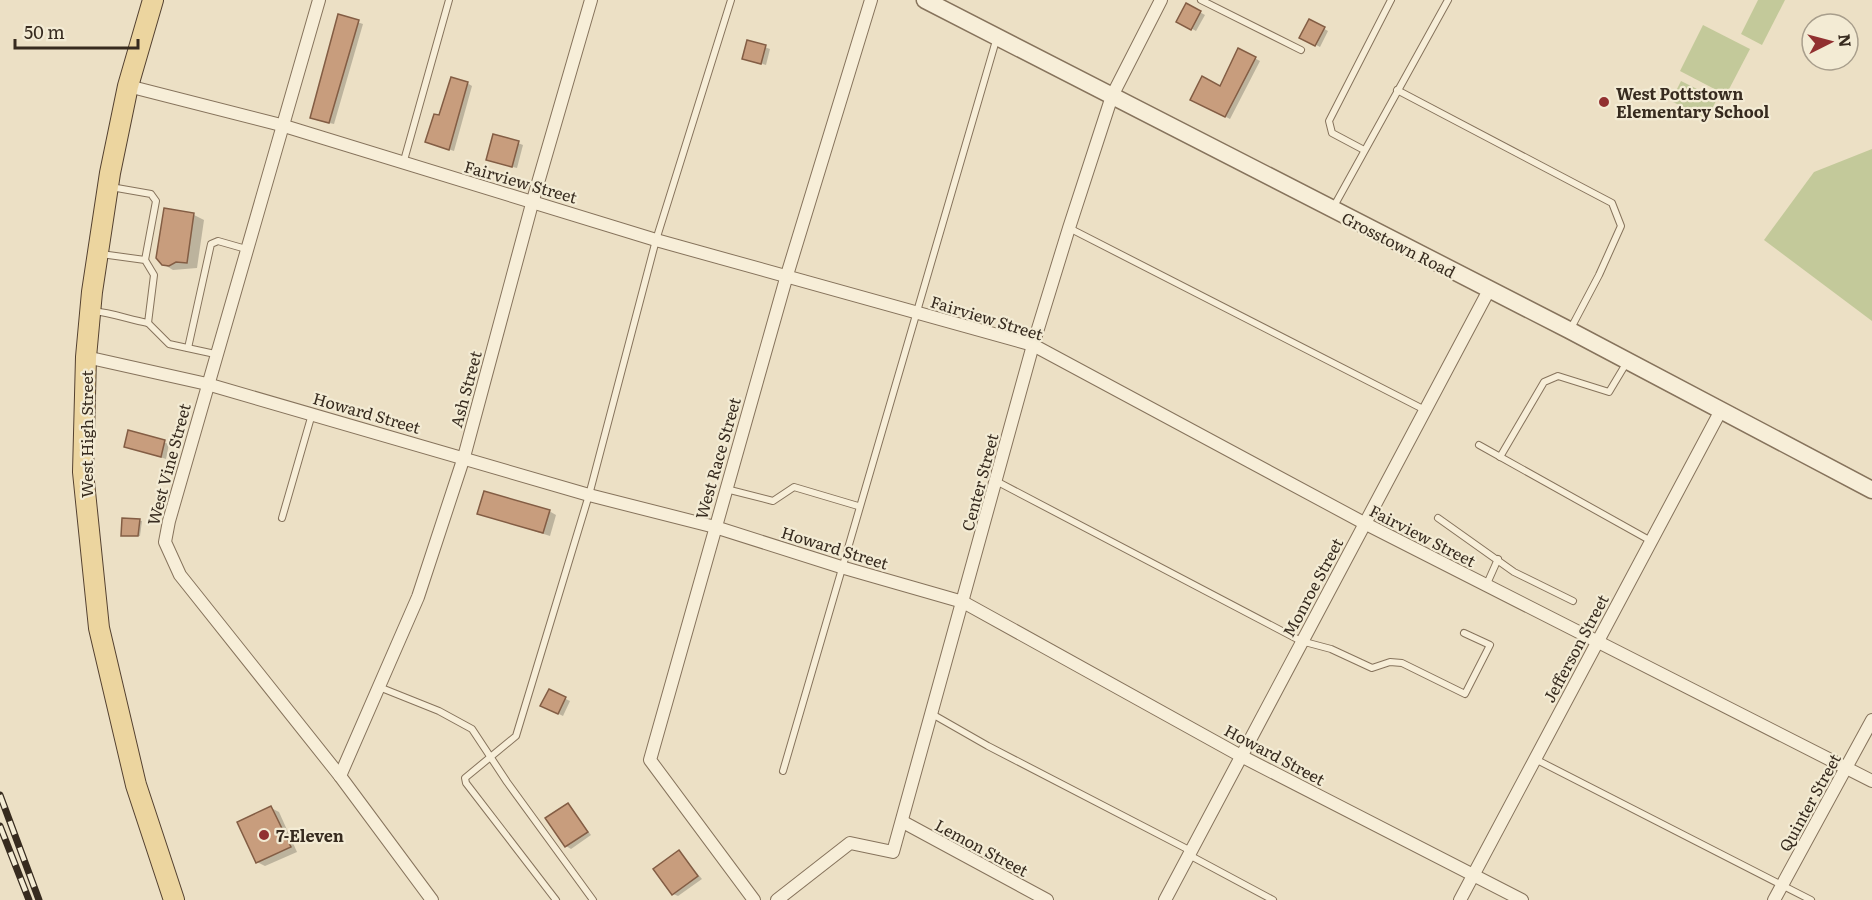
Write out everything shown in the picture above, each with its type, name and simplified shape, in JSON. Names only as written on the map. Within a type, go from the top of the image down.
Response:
[{"type":"main road","name":"West High Street","points":[[153,0],[128,86],[97,254],[86,357],[83,472],[99,628],[136,785],[174,900]]},
{"type":"street","name":"West Vine Street","points":[[318,0],[215,354],[165,542],[180,575],[340,776],[432,900]]},
{"type":"street","name":"Ash Street","points":[[340,776],[418,597],[464,457],[533,200],[591,0]]},
{"type":"street","name":"West Race Street","points":[[754,900],[650,760],[787,275],[871,0]]},
{"type":"street","name":"Grosstown Road","points":[[925,0],[1569,330],[1720,412],[1872,490]]},
{"type":"street","name":"Center Street","points":[[777,900],[850,843],[892,852],[903,822],[1033,345],[1069,228],[1112,96],[1161,0]]},
{"type":"street","name":"Fairview Street","points":[[128,86],[281,125],[402,164],[533,200],[656,240],[1033,345],[1364,523],[1596,643],[1872,781]]},
{"type":"street","name":"Monroe Street","points":[[1165,900],[1423,409],[1489,290]]},
{"type":"street","name":"Howard Street","points":[[86,357],[207,384],[589,495],[715,527],[841,567],[963,602],[1241,756],[1522,900]]},
{"type":"street","name":"Jefferson Street","points":[[1460,900],[1720,412]]},
{"type":"street","name":"Quinter Street","points":[[1773,900],[1872,720]]},
{"type":"street","name":"Lemon Street","points":[[903,822],[1047,900]]},
{"type":"lane","points":[[402,164],[449,0]]},
{"type":"lane","points":[[556,900],[466,783],[466,775],[516,736],[589,495],[656,240],[731,0]]},
{"type":"lane","points":[[1201,0],[1300,50]]},
{"type":"lane","points":[[1364,150],[1332,133],[1329,121],[1391,0]]},
{"type":"lane","points":[[1332,209],[1448,0]]},
{"type":"lane","points":[[783,771],[858,506],[998,37]]},
{"type":"lane","points":[[1397,90],[1612,203],[1620,226],[1599,275],[1569,330]]},
{"type":"lane","points":[[108,186],[151,194],[156,201],[145,260],[154,275],[148,323]]},
{"type":"lane","points":[[1069,228],[1423,409]]},
{"type":"lane","points":[[188,348],[211,244],[218,242],[246,249]]},
{"type":"lane","points":[[97,254],[145,260]]},
{"type":"lane","points":[[90,310],[117,313],[124,318],[148,323],[169,344],[215,354]]},
{"type":"lane","points":[[1500,457],[1544,382],[1557,376],[1609,392],[1627,362]]},
{"type":"lane","points":[[282,518],[313,414]]},
{"type":"lane","points":[[1479,445],[1651,541]]},
{"type":"lane","points":[[996,481],[1302,641],[1331,649],[1372,668],[1390,662],[1402,663],[1465,694],[1490,645],[1464,633]]},
{"type":"lane","points":[[726,489],[773,501],[794,486],[858,506]]},
{"type":"lane","points":[[1438,518],[1514,572],[1573,602]]},
{"type":"lane","points":[[1486,586],[1498,559]]},
{"type":"lane","points":[[379,687],[439,711],[472,729],[593,900]]},
{"type":"lane","points":[[932,714],[1273,900]]},
{"type":"lane","points":[[1535,759],[1811,900]]},
{"type":"green space","points":[[1758,0],[1785,0],[1762,45],[1741,34]]},
{"type":"green space","points":[[1703,25],[1750,49],[1726,95],[1680,71]]},
{"type":"green space","points":[[1681,81],[1717,99],[1707,119],[1671,101]]},
{"type":"green space","points":[[1872,149],[1872,321],[1764,240],[1814,172]]},
{"type":"building","points":[[1186,3],[1201,11],[1191,30],[1176,22]]},
{"type":"building","points":[[338,14],[359,20],[329,123],[310,118]]},
{"type":"building","points":[[1309,19],[1325,27],[1315,46],[1299,38]]},
{"type":"building","points":[[747,40],[766,45],[761,64],[742,59]]},
{"type":"building","points":[[1238,48],[1256,57],[1225,117],[1190,100],[1202,76],[1220,86]]},
{"type":"building","points":[[451,77],[468,82],[449,150],[425,142],[434,114],[439,115]]},
{"type":"building","points":[[493,134],[519,141],[512,167],[486,160]]},
{"type":"building","points":[[164,208],[194,213],[187,263],[176,262],[169,266],[162,265],[156,258]]},
{"type":"building","points":[[128,430],[165,440],[161,457],[124,447]]},
{"type":"building","points":[[484,491],[550,510],[543,533],[477,514]]},
{"type":"building","points":[[122,518],[140,519],[138,536],[121,536]]},
{"type":"building","points":[[549,689],[566,697],[558,714],[540,706]]},
{"type":"building","points":[[568,803],[588,832],[565,847],[545,818]]},
{"type":"building","name":"7-Eleven","points":[[271,806],[291,847],[256,863],[237,822]]},
{"type":"building","points":[[679,850],[698,876],[672,895],[653,869]]},
{"type":"railway","points":[[0,795],[39,900]]},
{"type":"railway","points":[[0,826],[29,900]]},
{"type":"place","name":"West Pottstown Elementary School","points":[[1604,102]]},
{"type":"place","name":"7-Eleven","points":[[264,835]]}]
